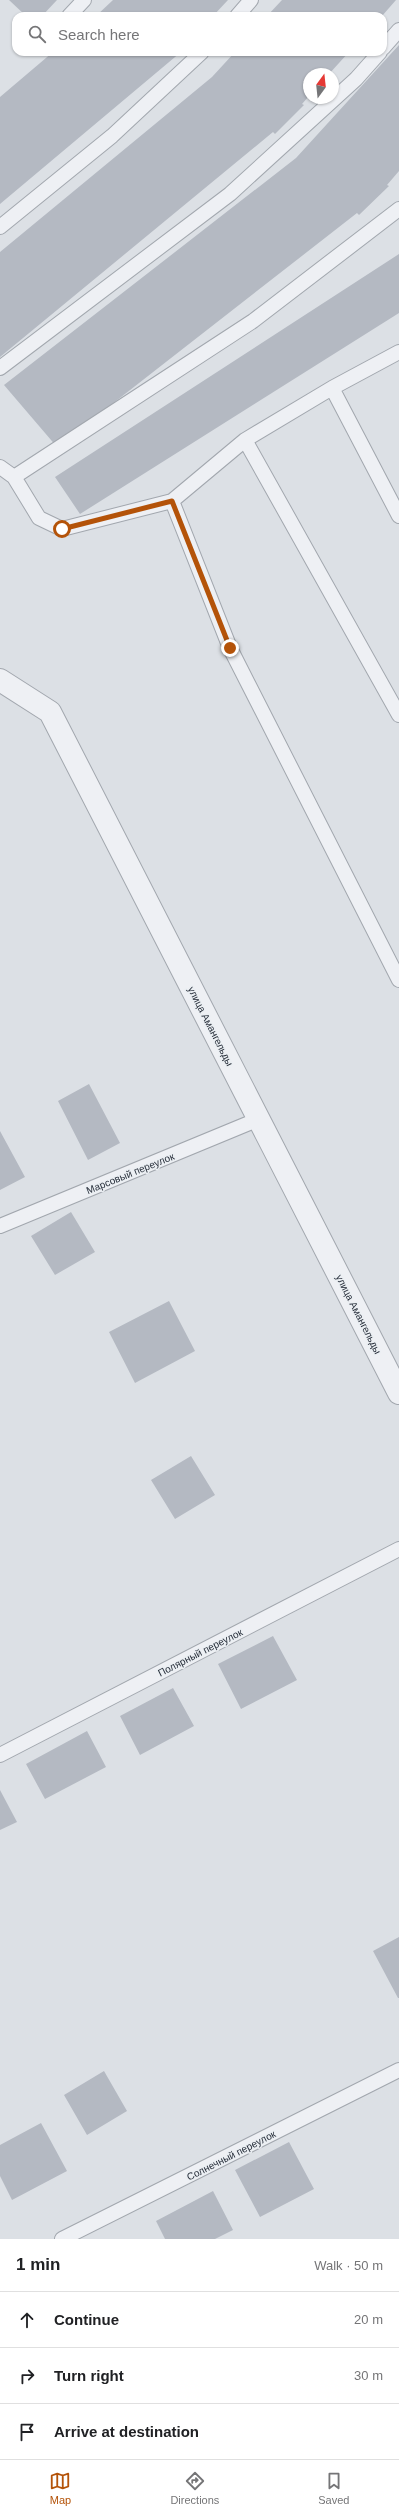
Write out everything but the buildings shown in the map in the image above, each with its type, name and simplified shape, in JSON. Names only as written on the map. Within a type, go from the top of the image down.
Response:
[{"type":"street","name":"улица Амангельды","points":[[0,680],[50,712],[399,1393]]},
{"type":"lane","points":[[73,12],[84,0]]},
{"type":"lane","points":[[240,12],[251,0]]},
{"type":"lane","points":[[387,44],[399,30]]},
{"type":"lane","points":[[0,227],[112,136],[198,56]]},
{"type":"lane","points":[[0,368],[230,194],[356,79],[376,56]]},
{"type":"lane","points":[[14,477],[252,321],[399,209]]},
{"type":"lane","points":[[0,468],[14,477],[39,518],[62,529],[172,501],[244,440],[332,388],[399,352]]},
{"type":"lane","points":[[332,388],[399,516]]},
{"type":"lane","points":[[244,440],[399,715]]},
{"type":"lane","points":[[172,501],[230,648],[399,980]]},
{"type":"lane","name":"Марсовый переулок","points":[[0,1226],[259,1119]]},
{"type":"lane","name":"Полярный переулок","points":[[0,1755],[399,1549]]},
{"type":"lane","name":"Солнечный переулок","points":[[62,2239],[399,2070]]},
{"type":"route","points":[[62,529],[172,501],[230,648]]}]
